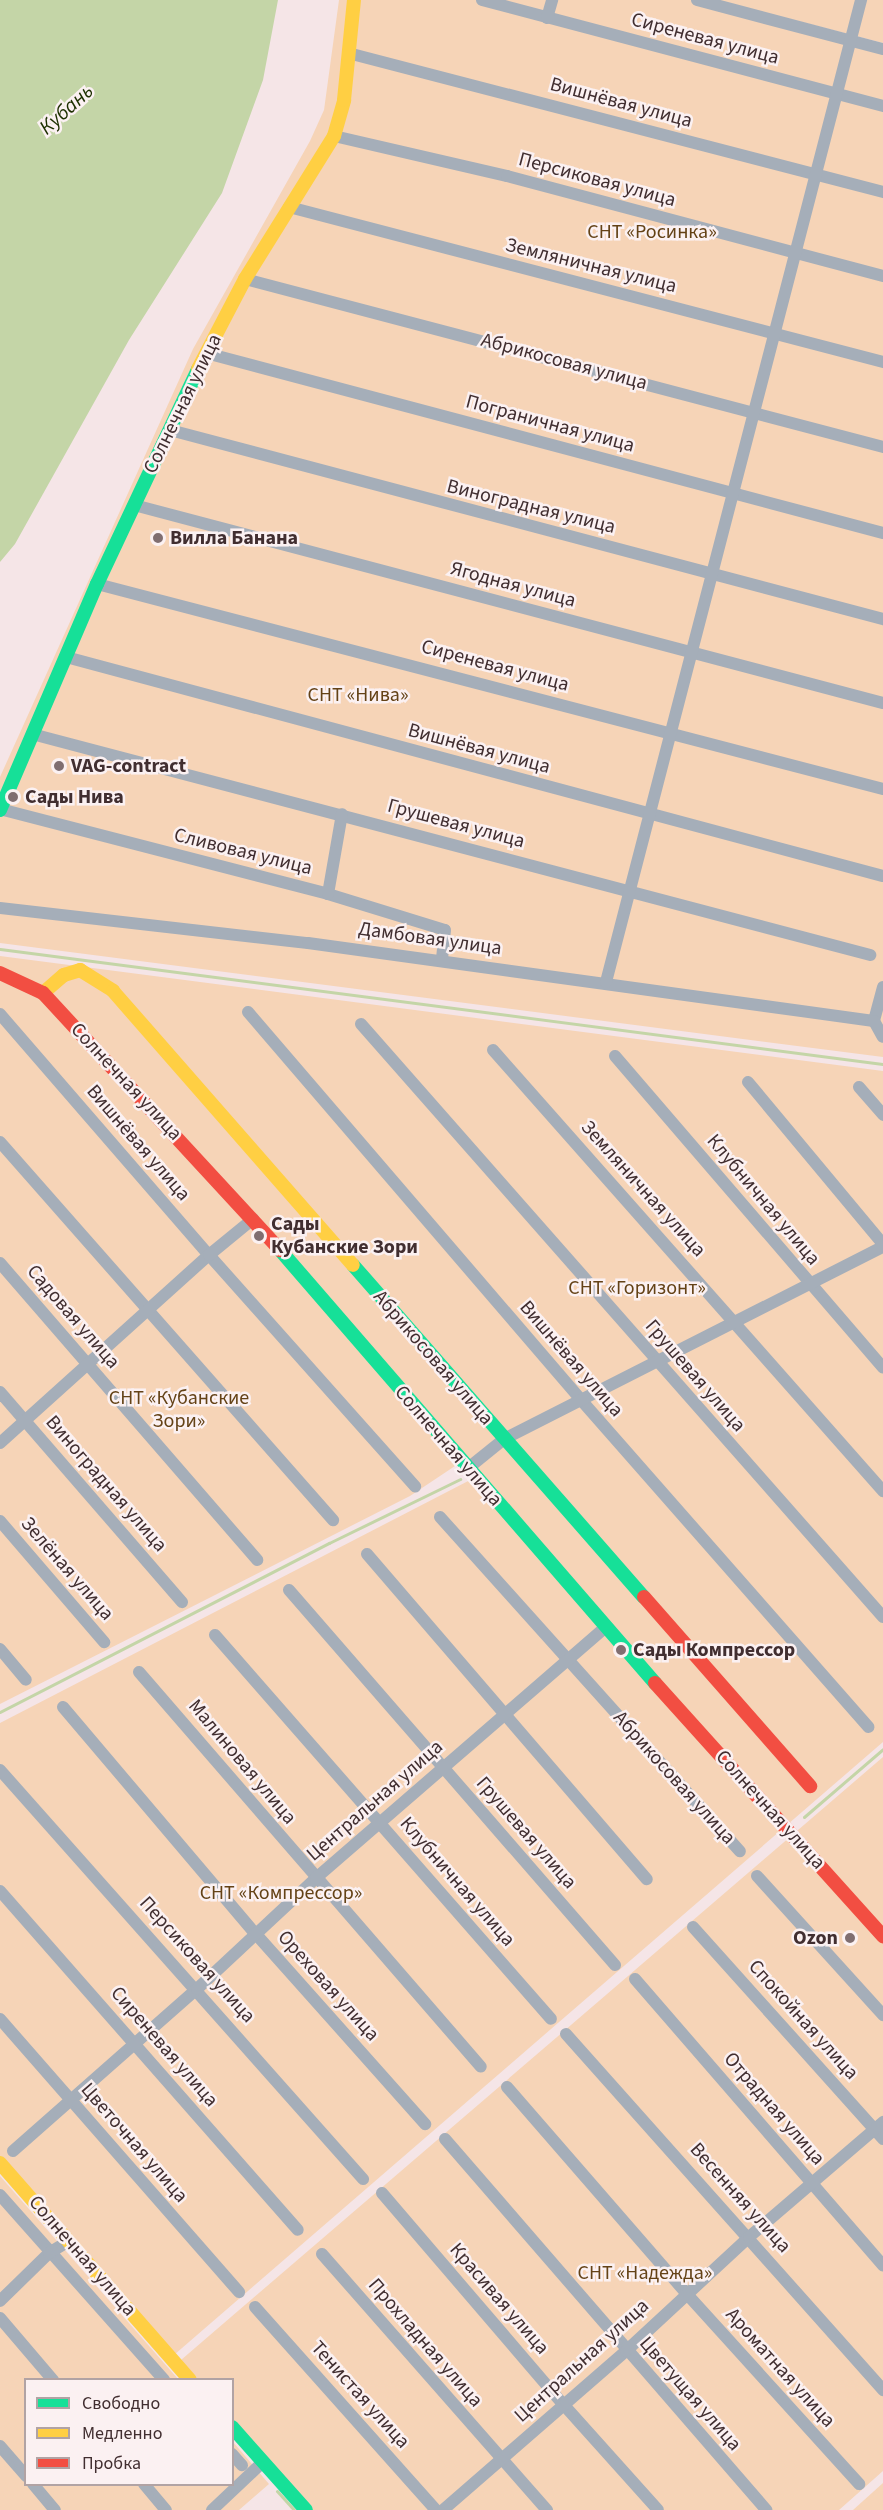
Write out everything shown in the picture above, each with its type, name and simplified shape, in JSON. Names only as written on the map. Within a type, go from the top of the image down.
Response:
[{"type":"street","name":"Солнечная улица","points":[[0,810],[97,584],[206,353],[245,279],[334,136],[344,100],[354,0]]},
{"type":"street","name":"Сиреневая улица","points":[[482,0],[883,106]]},
{"type":"street","points":[[547,18],[552,0]]},
{"type":"street","points":[[697,0],[851,41],[883,47]]},
{"type":"street","points":[[606,982],[861,0]]},
{"type":"street","name":"Вишнёвая улица","points":[[348,52],[883,192]]},
{"type":"street","name":"Персиковая улица","points":[[334,136],[507,176],[883,276]]},
{"type":"street","name":"Земляничная улица","points":[[289,207],[883,362]]},
{"type":"street","name":"Абрикосовая улица","points":[[245,279],[883,447]]},
{"type":"street","name":"Пограничная улица","points":[[206,353],[883,533]]},
{"type":"street","name":"Виноградная улица","points":[[170,430],[883,619]]},
{"type":"street","name":"Ягодная улица","points":[[134,505],[883,703]]},
{"type":"street","name":"Сиреневая улица","points":[[97,584],[883,789]]},
{"type":"street","name":"Вишнёвая улица","points":[[66,657],[883,876]]},
{"type":"street","name":"Грушевая улица","points":[[32,734],[870,955]]},
{"type":"street","name":"Сливовая улица","points":[[0,810],[328,894],[445,930],[442,960]]},
{"type":"street","points":[[328,894],[342,814]]},
{"type":"street","name":"Дамбовая улица","points":[[0,908],[442,960],[874,1021]]},
{"type":"street","name":"Абрикосовая улица","points":[[43,993],[64,975],[80,970],[113,991],[810,1786]]},
{"type":"street","name":"Солнечная улица","points":[[0,973],[43,993],[253,1219],[605,1628],[883,1936]]},
{"type":"street","points":[[883,987],[874,1021],[883,1037]]},
{"type":"street","name":"Вишнёвая улица","points":[[248,1012],[582,1401],[868,1727]]},
{"type":"street","name":"Вишнёвая улица","points":[[0,1014],[209,1255],[415,1486]]},
{"type":"street","name":"Грушевая улица","points":[[362,1023],[657,1363],[883,1617]]},
{"type":"street","name":"Земляничная улица","points":[[493,1050],[883,1491]]},
{"type":"street","name":"Клубничная улица","points":[[615,1056],[883,1368]]},
{"type":"street","points":[[467,1469],[504,1439],[736,1323],[883,1246],[748,1082]]},
{"type":"street","points":[[860,1087],[883,1115]]},
{"type":"street","points":[[0,1142],[333,1520]]},
{"type":"street","points":[[0,1443],[209,1255],[253,1219]]},
{"type":"street","name":"Садовая улица","points":[[0,1263],[257,1560]]},
{"type":"street","name":"Виноградная улица","points":[[0,1392],[182,1602]]},
{"type":"street","name":"Абрикосовая улица","points":[[440,1517],[740,1851]]},
{"type":"street","name":"Зелёная улица","points":[[0,1521],[104,1642]]},
{"type":"street","points":[[367,1554],[647,1879]]},
{"type":"street","name":"Грушевая улица","points":[[289,1590],[615,1965]]},
{"type":"street","name":"Центральная улица","points":[[13,2151],[136,2044],[316,1878],[605,1628]]},
{"type":"street","name":"Клубничная улица","points":[[215,1635],[551,2019]]},
{"type":"street","points":[[0,1649],[26,1680]]},
{"type":"street","name":"Малиновая улица","points":[[139,1672],[481,2067]]},
{"type":"street","name":"Ореховая улица","points":[[63,1707],[255,1934],[425,2124]]},
{"type":"street","name":"Персиковая улица","points":[[0,1770],[197,1989],[363,2179]]},
{"type":"street","points":[[757,1876],[883,2015]]},
{"type":"street","name":"Сиреневая улица","points":[[0,1891],[298,2230]]},
{"type":"street","name":"Спокойная улица","points":[[693,1927],[880,2131]]},
{"type":"street","name":"Отрадная улица","points":[[635,1979],[883,2265]]},
{"type":"street","name":"Цветочная улица","points":[[0,2019],[239,2292]]},
{"type":"street","name":"Весенняя улица","points":[[566,2034],[883,2390]]},
{"type":"street","name":"Ароматная улица","points":[[507,2087],[686,2293],[859,2484]]},
{"type":"street","name":"Центральная улица","points":[[443,2510],[626,2351],[749,2237],[880,2131]]},
{"type":"street","name":"Цветущая улица","points":[[445,2139],[626,2351],[766,2510]]},
{"type":"street","name":"Солнечная улица","points":[[0,2163],[187,2375]]},
{"type":"street","name":"Красивая улица","points":[[382,2193],[563,2404],[658,2510]]},
{"type":"street","points":[[0,2194],[49,2253],[163,2378]]},
{"type":"street","points":[[0,2301],[49,2253],[69,2241]]},
{"type":"street","name":"Прохладная улица","points":[[322,2254],[547,2510]]},
{"type":"street","name":"Тенистая улица","points":[[255,2307],[436,2510]]},
{"type":"street","points":[[0,2318],[52,2378]]},
{"type":"street","points":[[234,2429],[306,2510]]},
{"type":"street","points":[[0,2446],[24,2474]]},
{"type":"street","points":[[234,2456],[243,2466]]},
{"type":"street","points":[[212,2510],[263,2462]]},
{"type":"street","points":[[35,2486],[55,2510]]},
{"type":"street","points":[[146,2486],[166,2510]]},
{"type":"green space","name":"СНТ «Нива»","points":[[339,0],[697,0],[883,49],[883,1057],[0,943],[0,777],[193,349],[310,141],[324,110]]},
{"type":"green space","points":[[717,0],[883,0],[883,43]]},
{"type":"green space","points":[[0,956],[883,1071],[883,1742],[167,2361],[0,2169],[0,1723],[474,1478],[461,1462],[410,1496],[0,1704]]},
{"type":"green space","name":"СНТ «Надежда»","points":[[883,1757],[883,2471],[839,2510],[301,2510],[234,2434],[234,2378],[184,2378],[174,2366]]},
{"type":"green space","points":[[0,2176],[177,2378],[24,2378],[24,2486],[234,2486],[234,2443],[269,2484],[239,2510],[0,2510]]},
{"type":"green space","points":[[883,2483],[883,2510],[853,2510]]},
{"type":"water","name":"Кубань","points":[[0,0],[278,0],[263,80],[222,193],[129,340],[15,544],[0,562]]},
{"type":"waterway","points":[[0,949],[883,1064]]},
{"type":"waterway","points":[[0,1712],[329,1543],[460,1479]]},
{"type":"waterway","points":[[804,1817],[883,1749]]},
{"type":"waterway","points":[[277,2491],[294,2510]]},
{"type":"traffic: fast","points":[[0,810],[97,584],[198,369]]},
{"type":"traffic: fast","points":[[280,1250],[655,1683]]},
{"type":"traffic: fast","points":[[353,1265],[644,1597]]},
{"type":"traffic: fast","points":[[234,2429],[306,2510]]},
{"type":"traffic: slow","points":[[198,369],[245,279],[334,136],[344,100],[354,0]]},
{"type":"traffic: slow","points":[[43,993],[64,975],[80,970],[113,991],[353,1265]]},
{"type":"traffic: slow","points":[[0,2163],[188,2378]]},
{"type":"traffic: jam","points":[[0,973],[43,993],[280,1250]]},
{"type":"traffic: jam","points":[[644,1597],[810,1786]]},
{"type":"traffic: jam","points":[[655,1683],[883,1936]]},
{"type":"place","name":"Вилла Банана","points":[[158,538]]},
{"type":"place","name":"VAG-contract","points":[[59,766]]},
{"type":"place","name":"Сады Нива","points":[[13,797]]},
{"type":"place","name":"Сады Кубанские Зори","points":[[259,1236]]},
{"type":"place","name":"Сады Компрессор","points":[[621,1650]]},
{"type":"place","name":"Ozon","points":[[850,1938]]},
{"type":"park label","name":"СНТ «Росинка»","points":[[652,232]]},
{"type":"park label","name":"СНТ «Горизонт»","points":[[637,1288]]},
{"type":"park label","name":"СНТ «Кубанские Зори»","points":[[179,1410]]},
{"type":"park label","name":"СНТ «Компрессор»","points":[[281,1893]]}]
